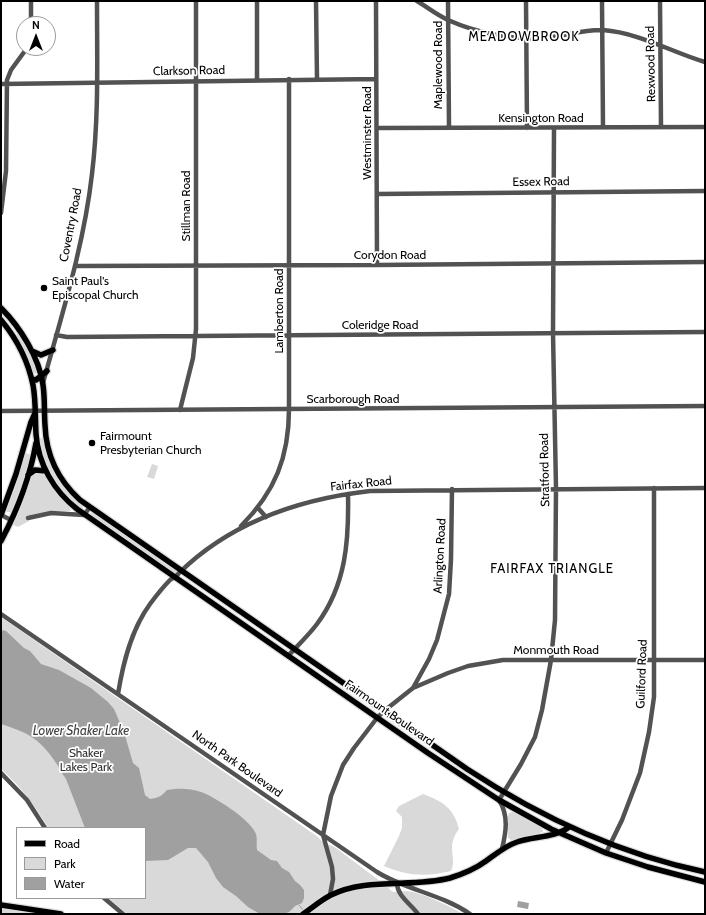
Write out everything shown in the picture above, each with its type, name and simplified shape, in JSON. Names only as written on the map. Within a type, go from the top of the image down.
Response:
[{"type":"main road","name":"Fairmount Boulevard","points":[[1,308],[19,329],[31,351],[41,377],[43,385],[47,443],[54,466],[70,490],[90,508],[504,792],[569,827],[611,844],[658,860],[705,872]]},
{"type":"main road","name":"Fairmount Boulevard","points":[[1,320],[12,334],[24,356],[32,379],[36,411],[37,441],[46,471],[54,486],[65,499],[84,515],[377,718],[499,800],[558,832],[606,852],[648,867],[705,882]]},
{"type":"main road","points":[[12,334],[19,329]]},
{"type":"main road","points":[[31,351],[41,355],[53,350]]},
{"type":"main road","points":[[32,379],[36,380],[46,371]]},
{"type":"main road","name":"Coventry Road","points":[[1,515],[13,484],[43,385]]},
{"type":"main road","points":[[1,541],[11,520],[28,475],[44,411]]},
{"type":"main road","points":[[28,475],[35,470],[46,471]]},
{"type":"main road","points":[[303,914],[330,895],[352,888],[397,883],[429,882],[457,876],[477,867],[502,849],[524,839],[558,832],[569,827]]},
{"type":"main road","points":[[1,905],[61,914]]},
{"type":"street","points":[[30,16],[31,1]]},
{"type":"street","name":"Coventry Road","points":[[43,385],[75,266],[92,175],[97,126],[97,1]]},
{"type":"street","name":"Stillman Road","points":[[180,410],[192,365],[196,336],[196,1]]},
{"type":"street","points":[[257,1],[257,80]]},
{"type":"street","points":[[316,1],[316,79]]},
{"type":"street","name":"Westminster Road","points":[[376,1],[377,265]]},
{"type":"street","points":[[417,1],[448,20],[498,35],[526,39],[602,30],[638,37],[705,62]]},
{"type":"street","name":"Maplewood Road","points":[[448,1],[449,128]]},
{"type":"street","points":[[526,1],[527,128]]},
{"type":"street","points":[[602,1],[603,127]]},
{"type":"street","name":"Rexwood Road","points":[[660,1],[661,127]]},
{"type":"street","points":[[1,214],[6,171],[7,84],[11,70],[21,56]]},
{"type":"street","name":"Lamberton Road","points":[[239,529],[258,508],[277,477],[288,439],[290,409],[289,79]]},
{"type":"street","name":"Clarkson Road","points":[[1,84],[376,79]]},
{"type":"street","name":"Kensington Road","points":[[377,128],[705,127]]},
{"type":"street","name":"Stratford Road","points":[[499,800],[521,764],[535,737],[542,710],[551,660],[555,620],[556,488],[553,333],[554,128]]},
{"type":"street","name":"Essex Road","points":[[377,194],[705,191]]},
{"type":"street","name":"Corydon Road","points":[[75,266],[705,262]]},
{"type":"street","name":"Coleridge Road","points":[[56,335],[67,337],[289,336],[705,332]]},
{"type":"street","name":"Scarborough Road","points":[[1,411],[705,406]]},
{"type":"street","name":"Fairfax Road","points":[[118,694],[122,668],[128,648],[138,625],[150,604],[168,582],[197,557],[239,529],[303,503],[370,491],[556,488],[705,488]]},
{"type":"street","name":"Guilford Road","points":[[606,852],[628,806],[640,773],[654,697],[654,488]]},
{"type":"street","name":"Arlington Road","points":[[330,895],[333,879],[332,867],[323,835],[331,796],[343,765],[377,718],[413,688],[430,659],[437,640],[449,594],[452,489]]},
{"type":"street","points":[[288,656],[316,624],[330,602],[341,576],[346,551],[349,519],[348,494]]},
{"type":"street","points":[[28,518],[51,513],[84,515],[90,508]]},
{"type":"street","points":[[258,508],[266,517]]},
{"type":"street","points":[[1,515],[11,520]]},
{"type":"street","name":"North Park Boulevard","points":[[1,614],[377,872],[397,883],[451,902],[470,914]]},
{"type":"street","name":"Monmouth Road","points":[[413,688],[468,666],[504,660],[705,660]]},
{"type":"street","points":[[1,774],[27,800],[44,827]]},
{"type":"street","points":[[499,800],[504,810],[506,823],[506,833],[502,849]]},
{"type":"street","points":[[397,883],[400,894],[418,914]]},
{"type":"street","points":[[105,899],[123,914]]},
{"type":"green space","points":[[18,334],[21,336],[30,352],[37,373],[32,374],[16,337]]},
{"type":"green space","points":[[40,439],[44,439],[48,455],[74,498],[83,506],[82,510],[67,497],[53,479],[43,459]]},
{"type":"green space","points":[[25,453],[32,455],[27,472],[13,512],[7,512],[6,509],[15,488]]},
{"type":"green space","points":[[152,464],[158,466],[154,479],[147,477]]},
{"type":"green space","points":[[38,472],[46,477],[71,511],[35,514],[27,517],[29,521],[18,527],[11,524],[31,475]]},
{"type":"green space","points":[[91,513],[94,513],[176,570],[177,573],[173,574],[91,518]]},
{"type":"green space","name":"Shaker Lakes Park","points":[[1,617],[322,841],[336,848],[393,892],[406,891],[420,894],[443,903],[463,914],[127,914],[109,899],[146,899],[146,827],[47,827],[38,811],[27,797],[1,769]]},
{"type":"green space","points":[[423,794],[436,799],[446,806],[457,822],[459,829],[455,835],[452,848],[453,862],[451,871],[425,875],[409,874],[384,866],[402,828],[402,817],[396,811],[399,806]]},
{"type":"green space","points":[[513,812],[542,828],[543,832],[511,840],[508,838],[508,816],[509,813]]},
{"type":"green space","points":[[1,905],[62,914],[1,914]]},
{"type":"water","name":"Lower Shaker Lake","points":[[1,630],[6,631],[24,648],[30,651],[41,664],[59,670],[91,688],[108,702],[114,709],[124,732],[133,763],[139,768],[145,795],[150,799],[160,796],[167,790],[192,790],[201,792],[231,809],[246,821],[255,832],[257,838],[257,850],[271,860],[277,861],[282,868],[289,872],[304,890],[304,898],[302,903],[286,913],[260,914],[248,907],[223,887],[216,878],[208,862],[196,848],[188,848],[168,860],[146,861],[146,827],[85,827],[66,779],[48,752],[37,741],[25,733],[1,724]]},
{"type":"water","points":[[518,901],[529,903],[528,909],[517,907]]},
{"type":"waterway","points":[[299,905],[304,911]]},
{"type":"place","name":"Saint Paul's Episcopal Church","points":[[44,288]]},
{"type":"place","name":"Fairmount Presbyterian Church","points":[[92,443]]},
{"type":"district","name":"MEADOWBROOK","points":[[524,37]]},
{"type":"district","name":"FAIRFAX TRIANGLE","points":[[552,569]]}]
